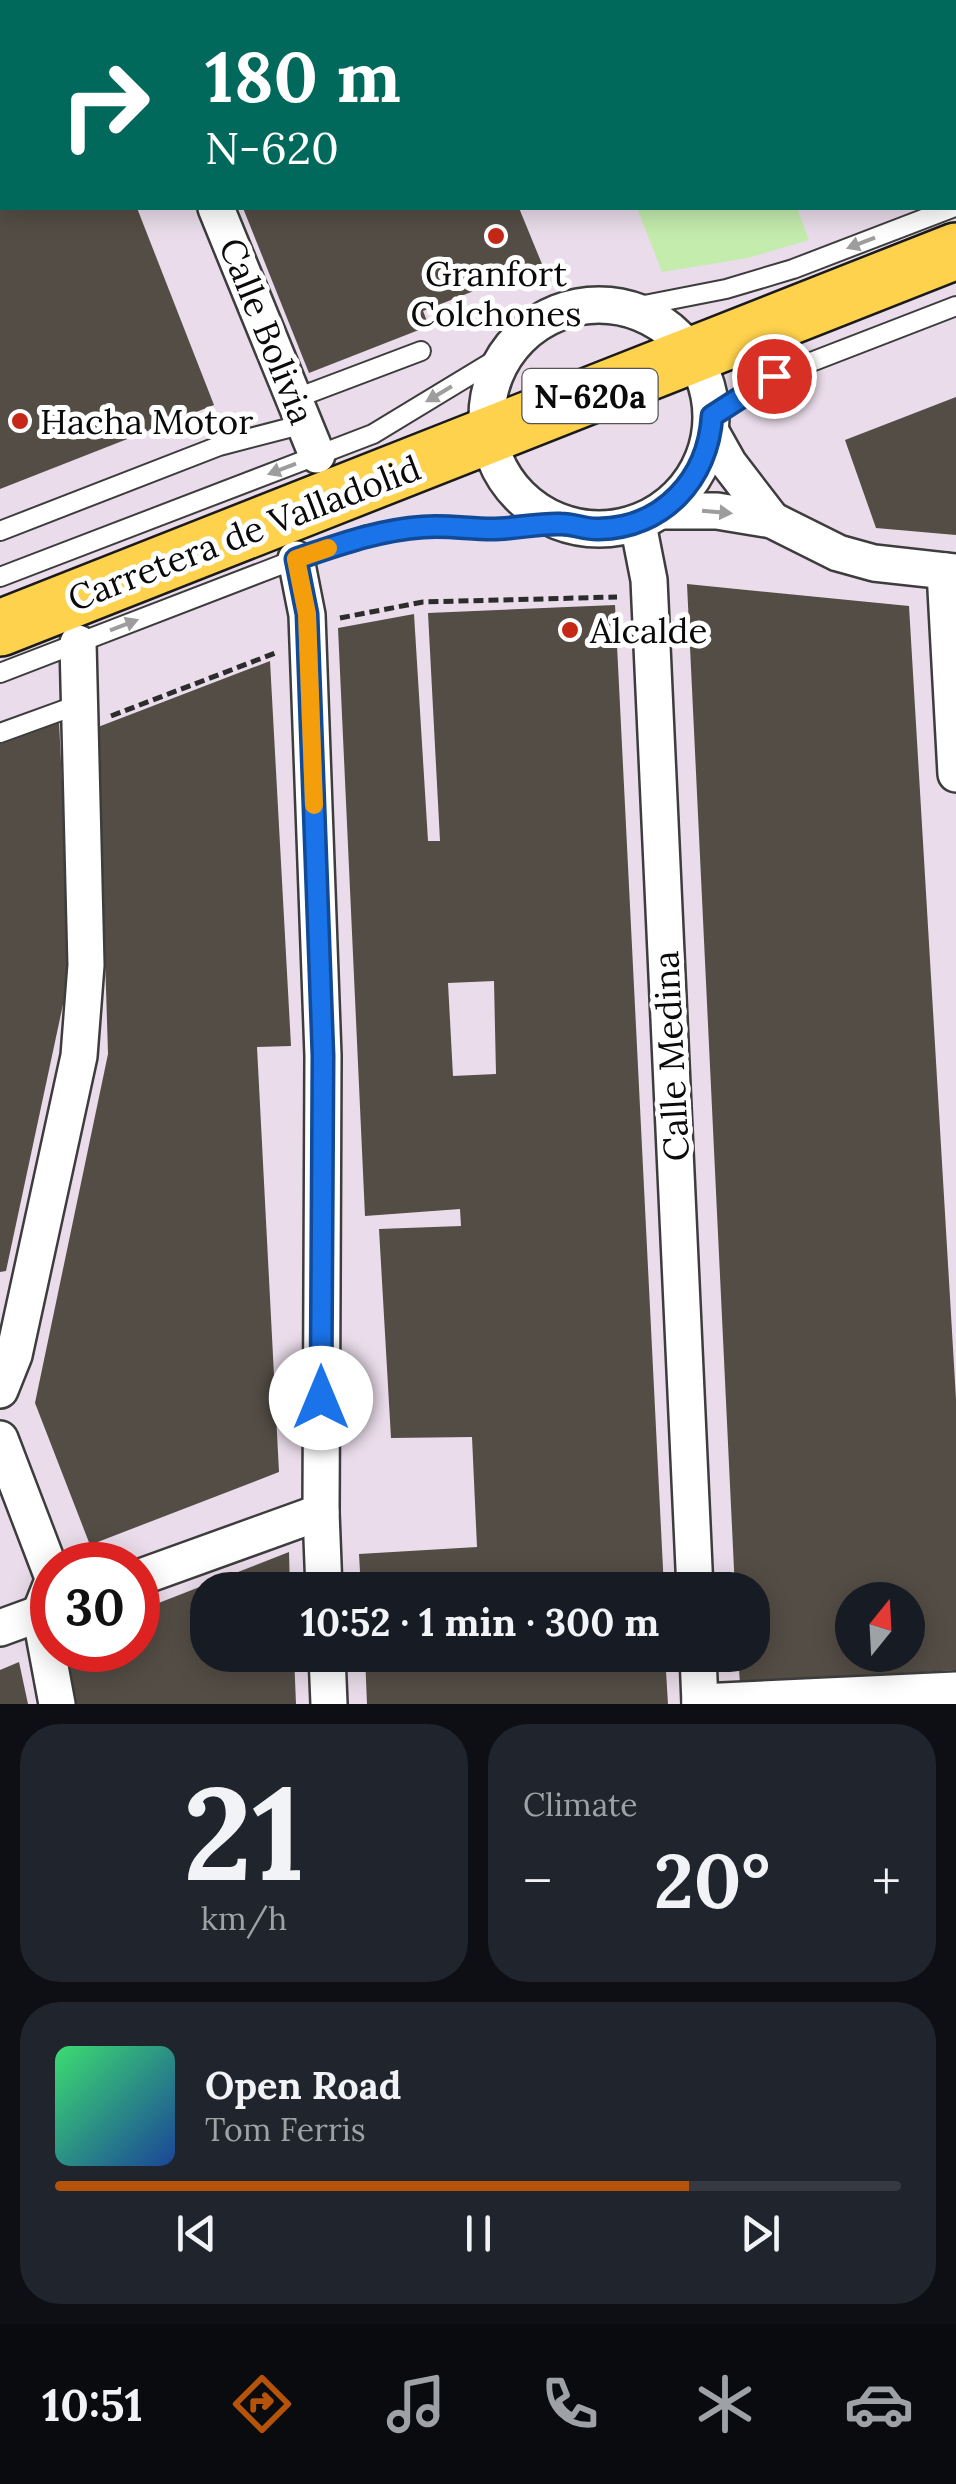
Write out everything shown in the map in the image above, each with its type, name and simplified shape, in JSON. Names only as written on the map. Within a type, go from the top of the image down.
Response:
[{"type":"highway","name":"Carretera de Valladolid","points":[[0,628],[956,251]]},
{"type":"street","name":"Calle Bolivia","points":[[217,210],[305,426]]},
{"type":"street","name":"Carretera de Valladolid","points":[[594,304],[629,308],[665,325],[693,354],[710,394],[712,424],[729,464],[772,520],[717,511],[650,518],[597,530],[562,524],[528,504],[502,474],[488,437],[486,408],[492,380],[505,354],[529,328],[560,311],[594,304]]},
{"type":"street","points":[[650,518],[685,490],[703,463],[712,424]]},
{"type":"street","name":"Calle Medina","points":[[650,518],[650,594],[694,1572]]},
{"type":"street","points":[[772,520],[838,553],[874,563],[950,572],[956,774]]},
{"type":"street","points":[[296,559],[307,633],[323,1056],[320,1512],[323,1572]]},
{"type":"street","points":[[0,1390],[14,1356],[80,1056],[86,965],[78,643]]},
{"type":"street","points":[[0,1439],[39,1542]]},
{"type":"street","points":[[160,1570],[320,1512]]},
{"type":"street","points":[[0,1628],[30,1612]]},
{"type":"street","points":[[54,1672],[57,1704]]},
{"type":"street","points":[[328,1672],[329,1704]]},
{"type":"street","points":[[699,1672],[700,1703],[956,1690]]},
{"type":"lane","name":"Carretera de Valladolid","points":[[629,308],[793,269],[946,210]]},
{"type":"lane","points":[[712,424],[774,376],[956,306]]},
{"type":"lane","points":[[0,531],[220,446],[305,426],[420,351]]},
{"type":"lane","name":"Carretera de Valladolid","points":[[0,578],[305,426],[374,434],[505,354]]},
{"type":"lane","points":[[0,673],[368,535],[425,526],[492,529],[562,524]]},
{"type":"lane","points":[[0,733],[80,716]]},
{"type":"path","points":[[80,716],[276,654],[332,619],[424,602],[650,594]]},
{"type":"shaded area","points":[[0,210],[956,210],[956,1704],[0,1704]]},
{"type":"green space","points":[[638,210],[798,210],[809,240],[748,258],[662,272]]},
{"type":"building","points":[[0,210],[138,210],[214,405],[0,489]]},
{"type":"building","points":[[244,210],[520,210],[542,264],[423,311],[429,326],[309,373]]},
{"type":"building","points":[[956,397],[956,535],[876,528],[845,440]]},
{"type":"building","points":[[687,584],[909,606],[956,1399],[956,1670],[740,1684],[739,1672],[770,1672],[770,1572],[734,1572]]},
{"type":"building","points":[[615,605],[663,1572],[360,1572],[359,1554],[477,1547],[472,1437],[391,1438],[379,1229],[461,1226],[460,1209],[365,1216],[338,628],[414,614],[428,841],[440,841],[428,613]],"holes":[[[494,981],[496,1074],[453,1076],[448,983]]]},
{"type":"building","points":[[270,661],[291,1046],[257,1047],[279,1472],[98,1542],[89,1542],[35,1403],[108,1054],[98,727]]},
{"type":"building","points":[[59,721],[71,967],[6,1271],[0,1272],[0,744]]},
{"type":"building","points":[[289,1552],[290,1572],[238,1572]]},
{"type":"building","points":[[190,1591],[190,1672],[295,1672],[296,1704],[76,1704],[68,1672],[160,1672],[160,1602]]},
{"type":"building","points":[[19,1662],[28,1704],[0,1704],[0,1670]]},
{"type":"building","points":[[366,1672],[666,1672],[668,1704],[367,1704]]},
{"type":"slow traffic","points":[[314,805],[307,614],[296,559],[328,548]]},
{"type":"place","name":"Granfort Colchones","points":[[496,236]]},
{"type":"place","name":"Hacha Motor","points":[[20,421]]},
{"type":"place","name":"Alcalde","points":[[570,630]]},
{"type":"route","points":[[321,1398],[323,1056],[307,614],[296,559],[368,535],[425,526],[492,529],[562,524],[597,530],[638,524],[662,511],[685,490],[703,463],[712,416],[774,376]]}]
